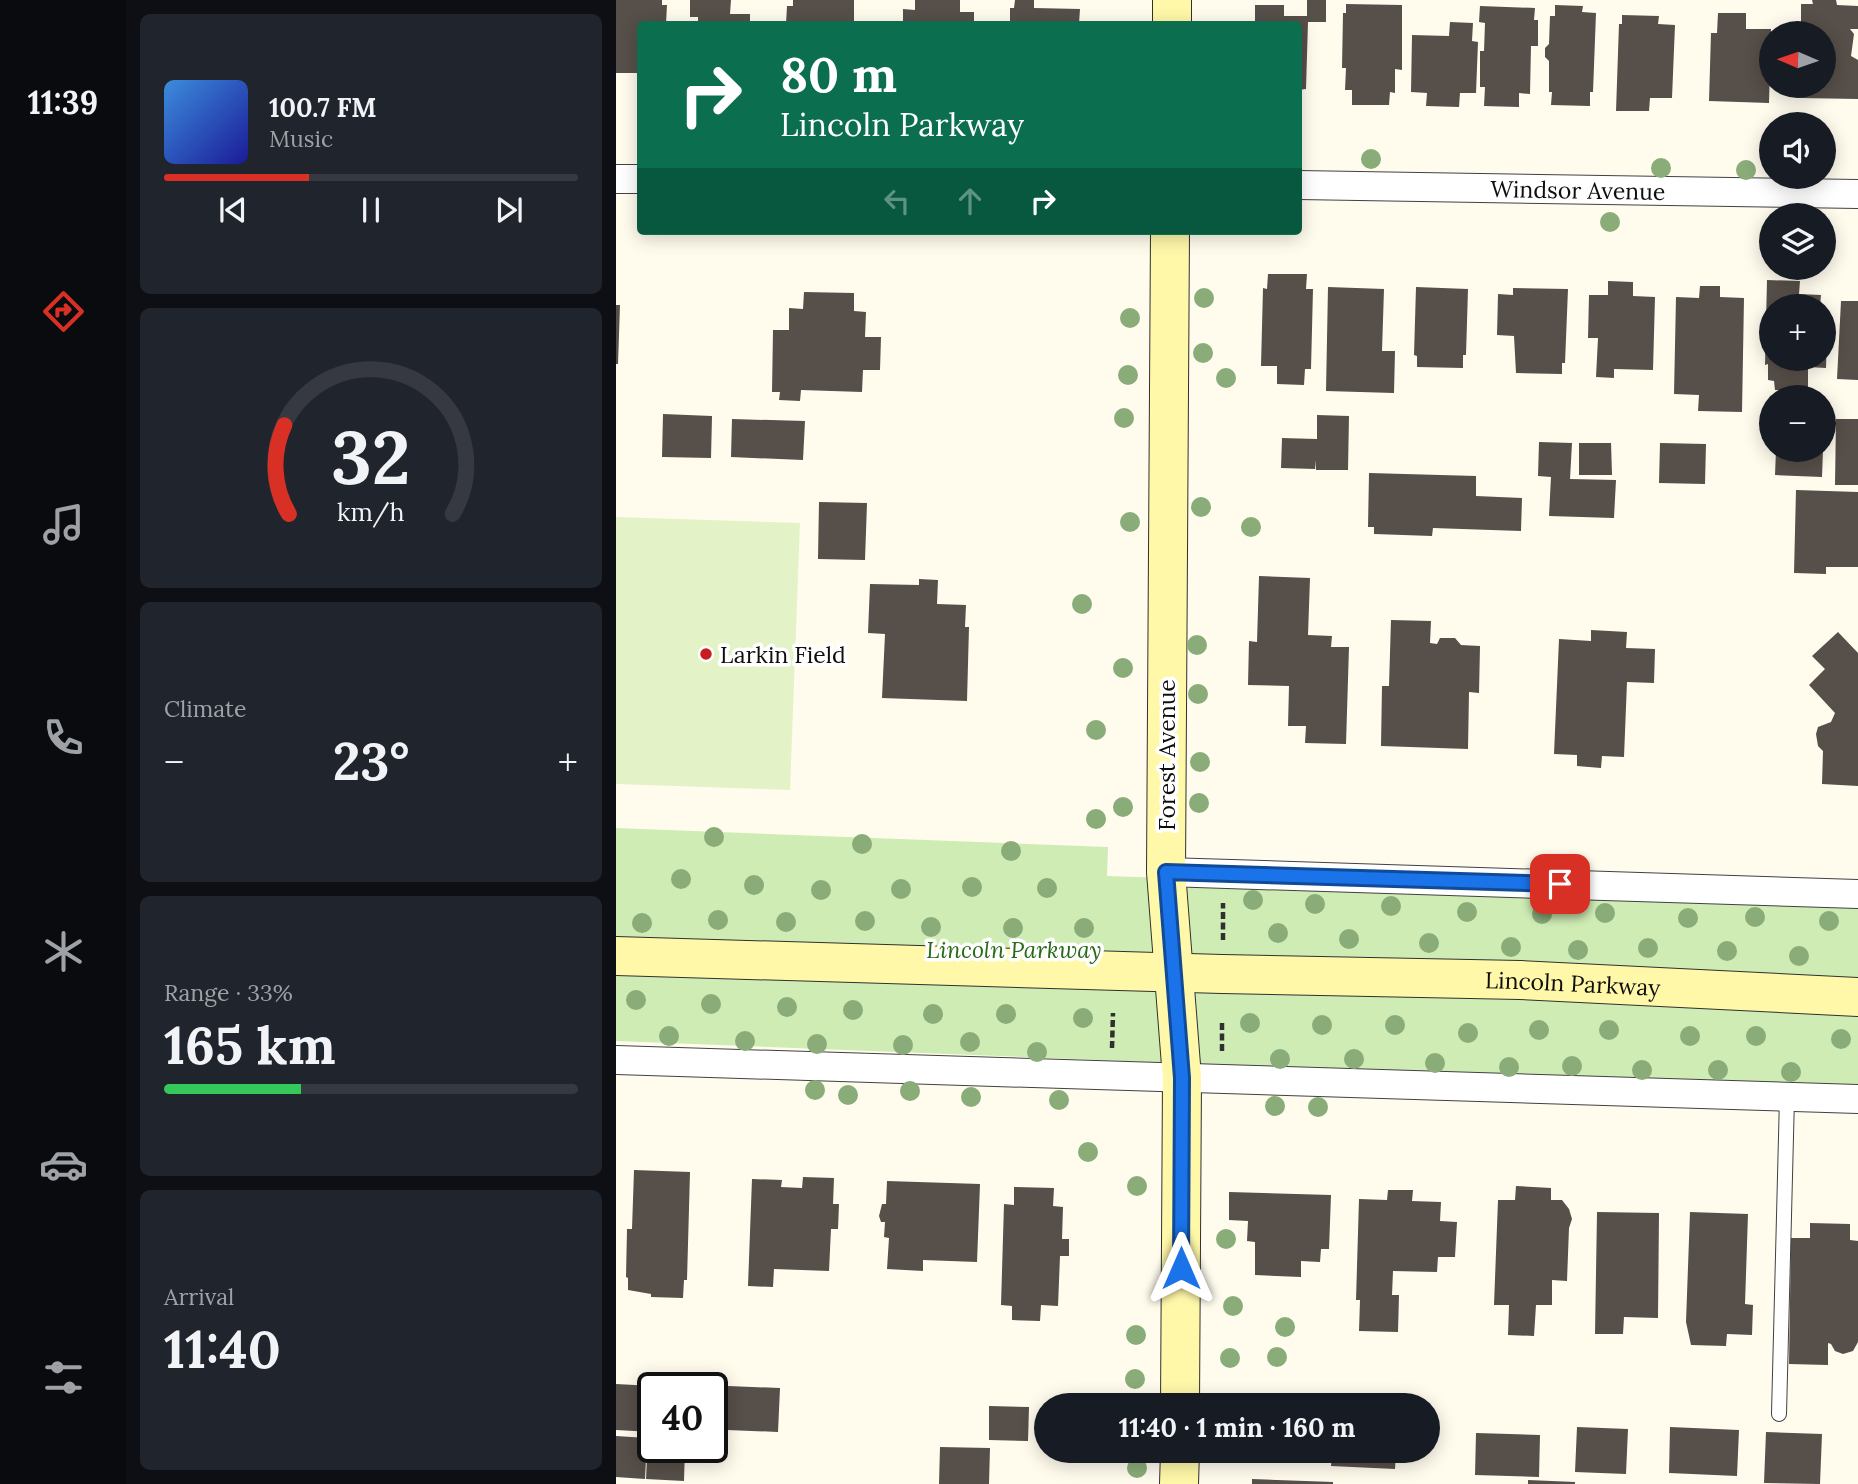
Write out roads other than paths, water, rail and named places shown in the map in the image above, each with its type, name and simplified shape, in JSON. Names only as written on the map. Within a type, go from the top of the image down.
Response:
[{"type":"street","points":[[1172,0],[1172,21]]},
{"type":"street","points":[[616,179],[637,179]]},
{"type":"street","name":"Windsor Avenue","points":[[1302,185],[1858,194]]},
{"type":"street","name":"Forest Avenue","points":[[1170,235],[1166,872],[1182,1078],[1180,1393]]},
{"type":"street","points":[[1166,872],[1858,894]]},
{"type":"street","name":"Lincoln Parkway","points":[[616,956],[1520,981],[1858,997]]},
{"type":"street","points":[[616,1060],[1858,1099]]},
{"type":"street","points":[[1179,1484],[1180,1463]]},
{"type":"lane","points":[[1779,1414],[1787,1097]]},
{"type":"place","name":"Larkin Field","points":[[706,654]]}]
